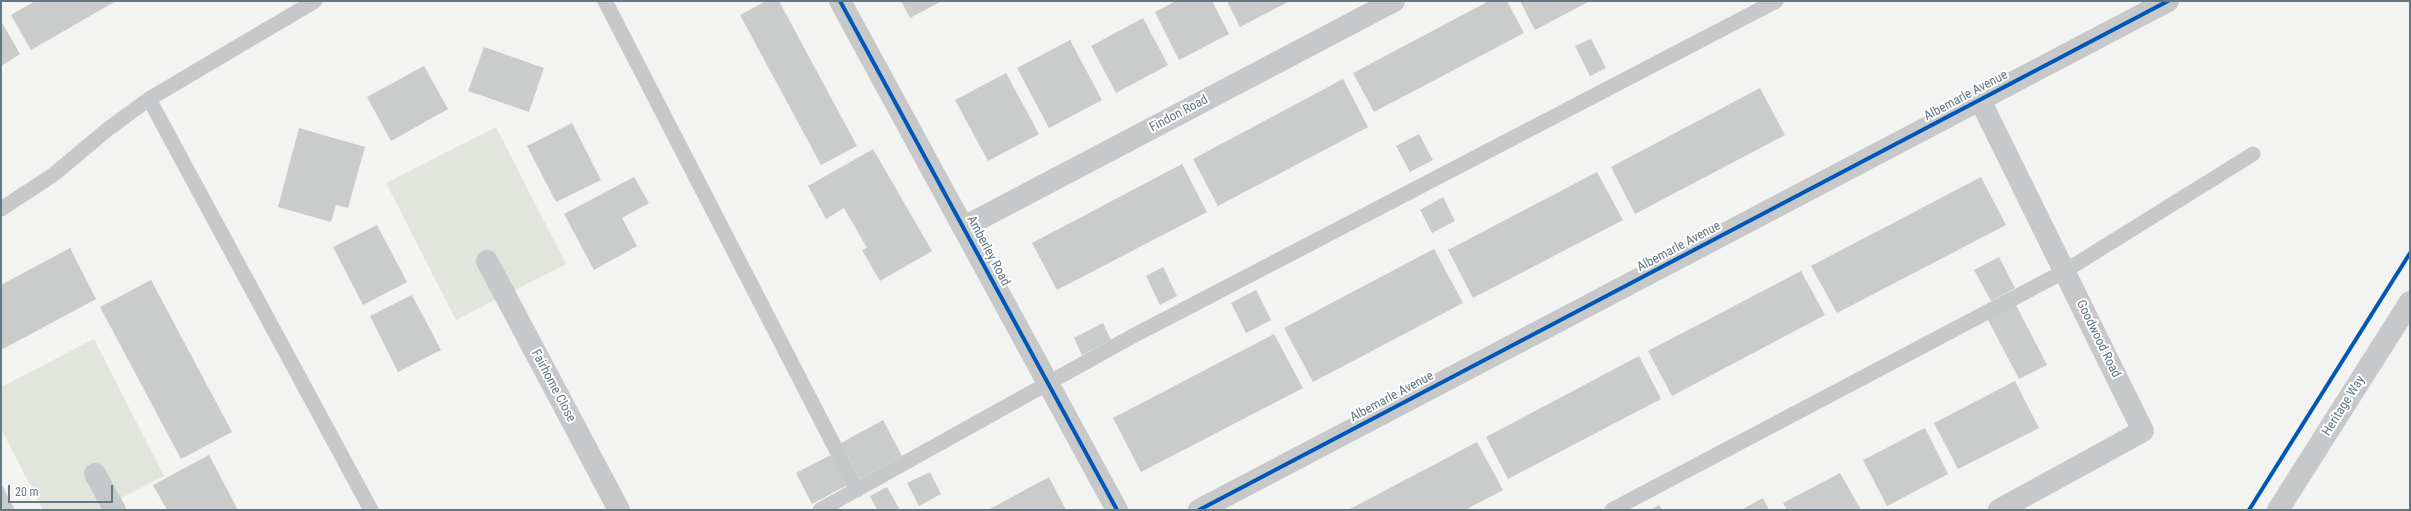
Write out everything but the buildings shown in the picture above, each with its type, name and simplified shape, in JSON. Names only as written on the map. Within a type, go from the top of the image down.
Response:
[{"type":"street","name":"Amberley Road","points":[[840,1],[964,227],[1046,383],[1117,510]]},
{"type":"street","name":"Findon Road","points":[[964,227],[1394,1]]},
{"type":"street","name":"Albemarle Avenue","points":[[1198,510],[2168,1]]},
{"type":"street","name":"Goodwood Road","points":[[1980,100],[2143,431],[1999,510]]},
{"type":"street","name":"Fairhome Close","points":[[487,261],[619,510]]},
{"type":"street","name":"Heritage Way","points":[[2278,510],[2410,302]]},
{"type":"street","points":[[95,474],[115,510]]},
{"type":"lane","points":[[1,209],[53,175],[108,129],[149,99],[315,1]]},
{"type":"lane","points":[[605,1],[857,490]]},
{"type":"lane","points":[[820,510],[1046,383],[1776,1]]},
{"type":"lane","points":[[149,99],[371,510]]},
{"type":"lane","points":[[1612,510],[2065,271],[2253,154]]},
{"type":"shaded area","points":[[496,127],[566,264],[456,320],[386,183]]},
{"type":"shaded area","points":[[94,339],[164,476],[98,510],[43,510],[1,429],[1,387]]},
{"type":"cycle path","points":[[840,1],[1117,510]]},
{"type":"cycle path","points":[[1199,510],[2168,1]]},
{"type":"cycle path","points":[[2249,510],[2410,253]]}]
